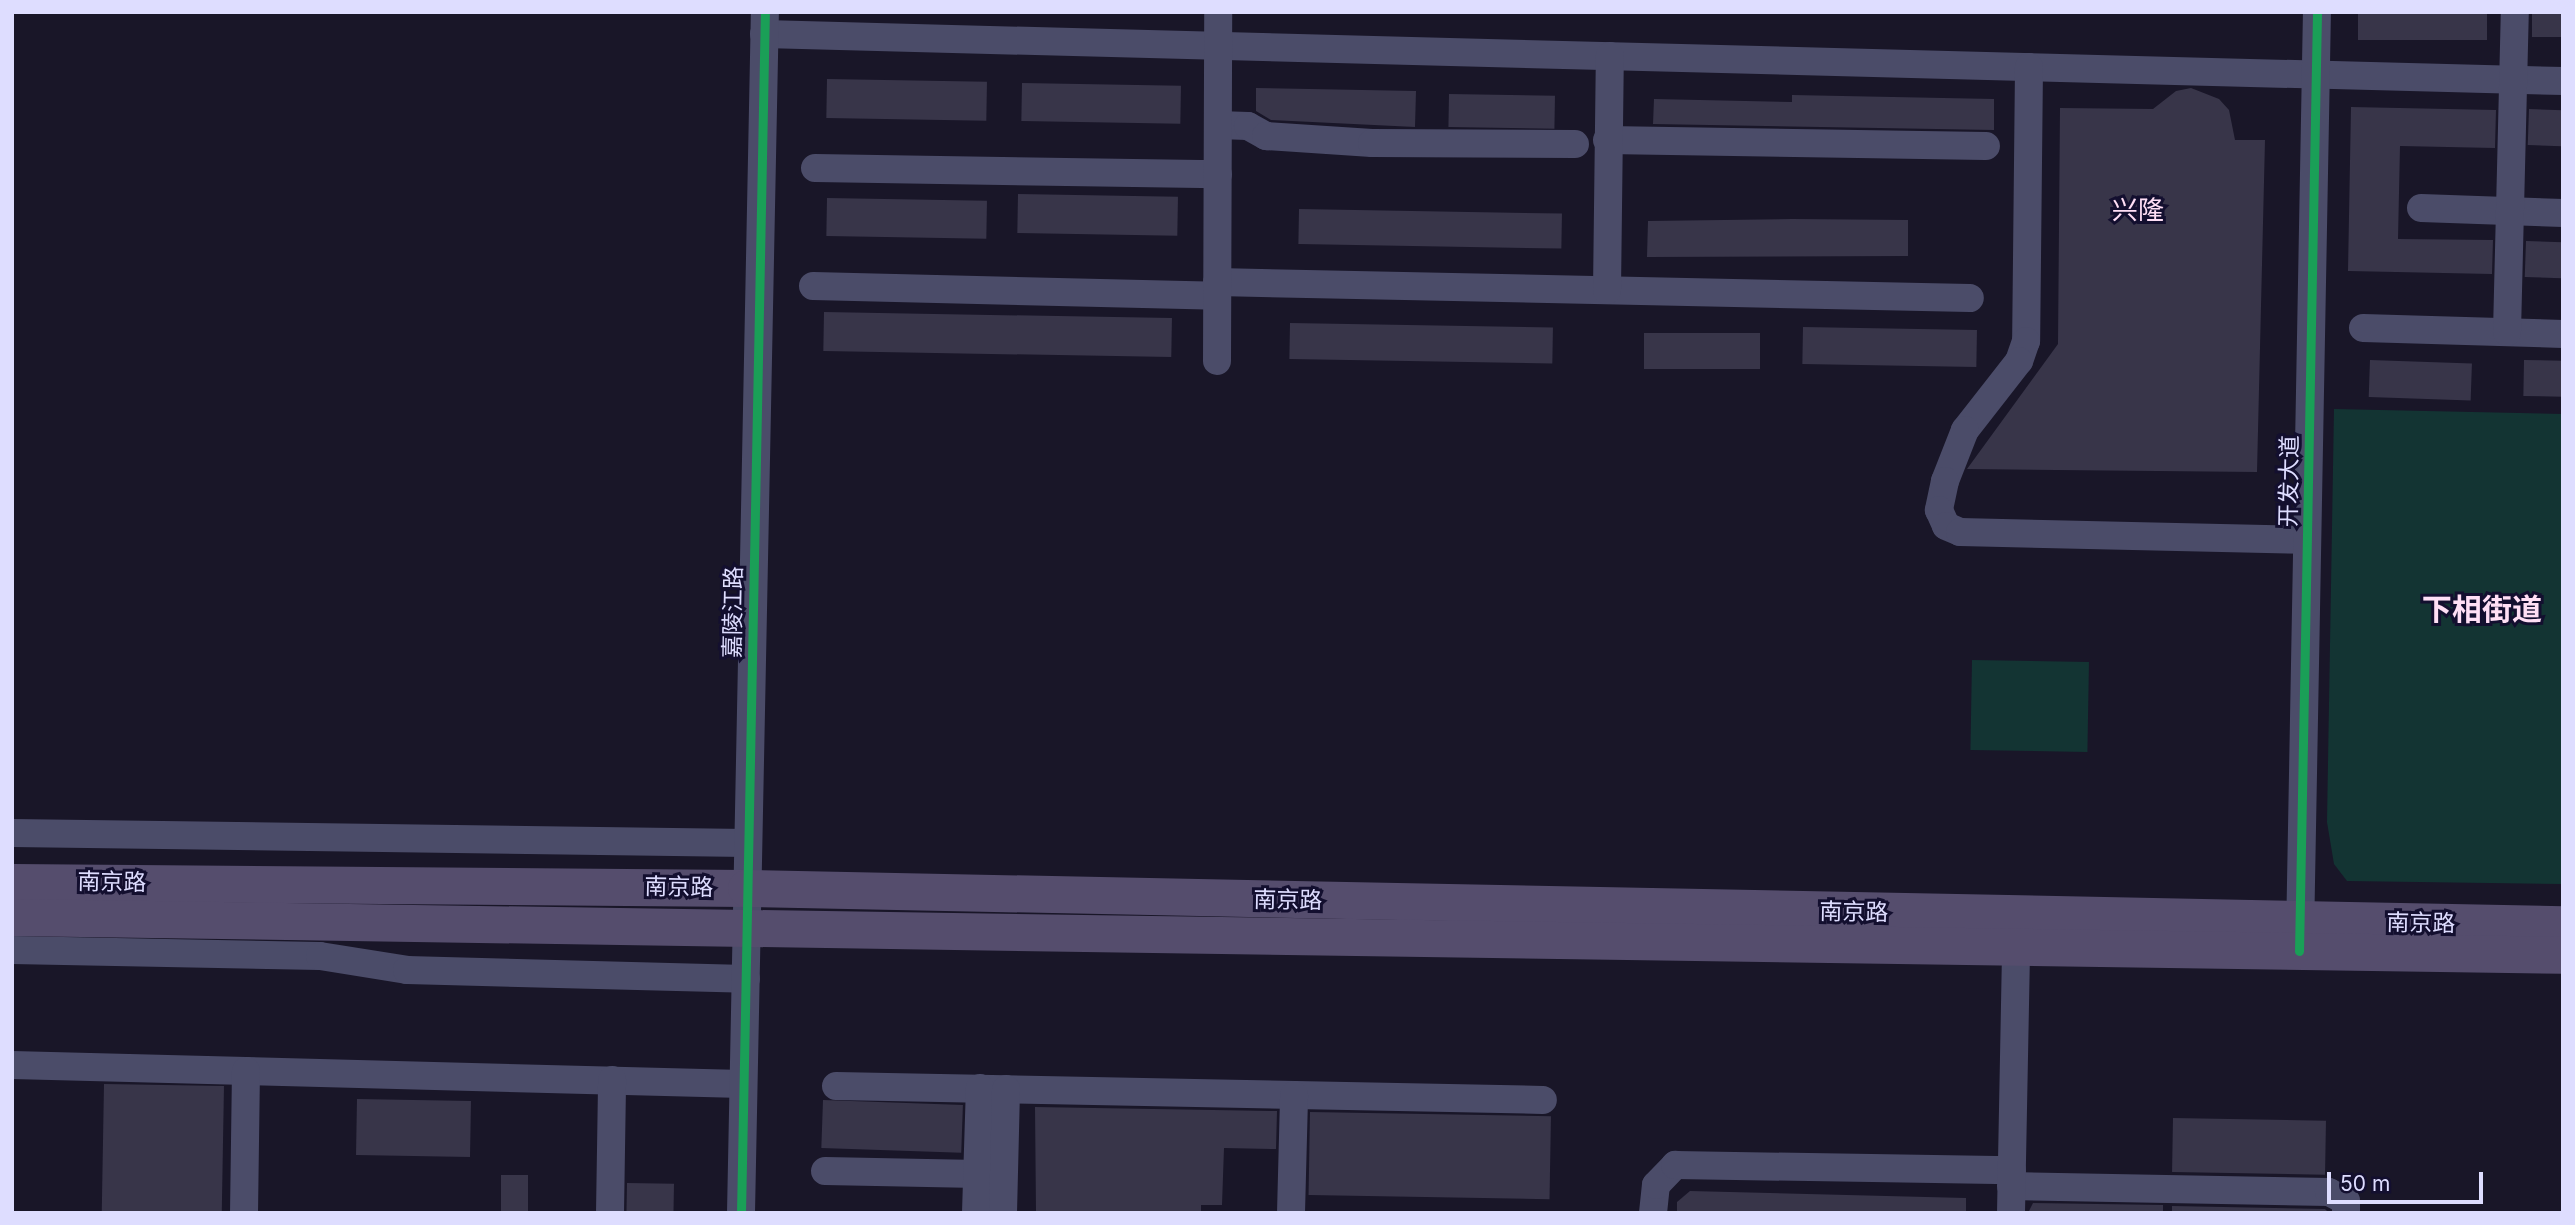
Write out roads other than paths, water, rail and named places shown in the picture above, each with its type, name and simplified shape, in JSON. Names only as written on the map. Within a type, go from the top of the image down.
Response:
[{"type":"main road","name":"南京路","points":[[12,881],[746,888],[2300,936],[2563,955]]},
{"type":"main road","name":"南京路","points":[[12,917],[2016,946],[2563,924]]},
{"type":"street","points":[[1217,361],[1218,12]]},
{"type":"street","name":"开发大道","points":[[2300,936],[2317,12]]},
{"type":"street","points":[[2507,332],[2515,12]]},
{"type":"street","points":[[764,23],[1218,46],[2563,81]]},
{"type":"street","name":"嘉陵江路","points":[[741,1213],[764,23]]},
{"type":"street","points":[[1607,290],[1609,56]]},
{"type":"street","points":[[2029,67],[2026,341],[2019,360],[1965,430],[1945,481],[1939,510],[1945,526],[1960,532],[2307,540]]},
{"type":"street","points":[[1218,125],[1248,126],[1266,136],[1373,143],[1575,144]]},
{"type":"street","points":[[1608,140],[1986,146]]},
{"type":"street","points":[[815,168],[1217,174]]},
{"type":"street","points":[[2421,208],[2563,213]]},
{"type":"street","points":[[813,286],[1607,290],[1970,298]]},
{"type":"street","points":[[2363,328],[2563,334]]},
{"type":"street","points":[[12,833],[747,843]]},
{"type":"street","points":[[2011,1190],[2016,946]]},
{"type":"street","points":[[12,950],[320,956],[407,970],[746,979]]},
{"type":"street","points":[[12,1065],[743,1084]]},
{"type":"street","points":[[244,1213],[246,1071]]},
{"type":"street","points":[[610,1213],[612,1080]]},
{"type":"street","points":[[836,1086],[1543,1100]]},
{"type":"street","points":[[976,1213],[978,1174],[993,1089]]},
{"type":"street","points":[[993,1089],[1003,1213]]},
{"type":"street","points":[[1291,1213],[1294,1095]]},
{"type":"street","points":[[1653,1213],[1656,1185],[1675,1165],[2011,1190],[2329,1192],[2346,1201],[2346,1213]]},
{"type":"street","points":[[825,1171],[978,1174]]},
{"type":"district","name":"兴隆","points":[[2138,210]]},
{"type":"district","name":"下相街道","points":[[2482,609]]}]
